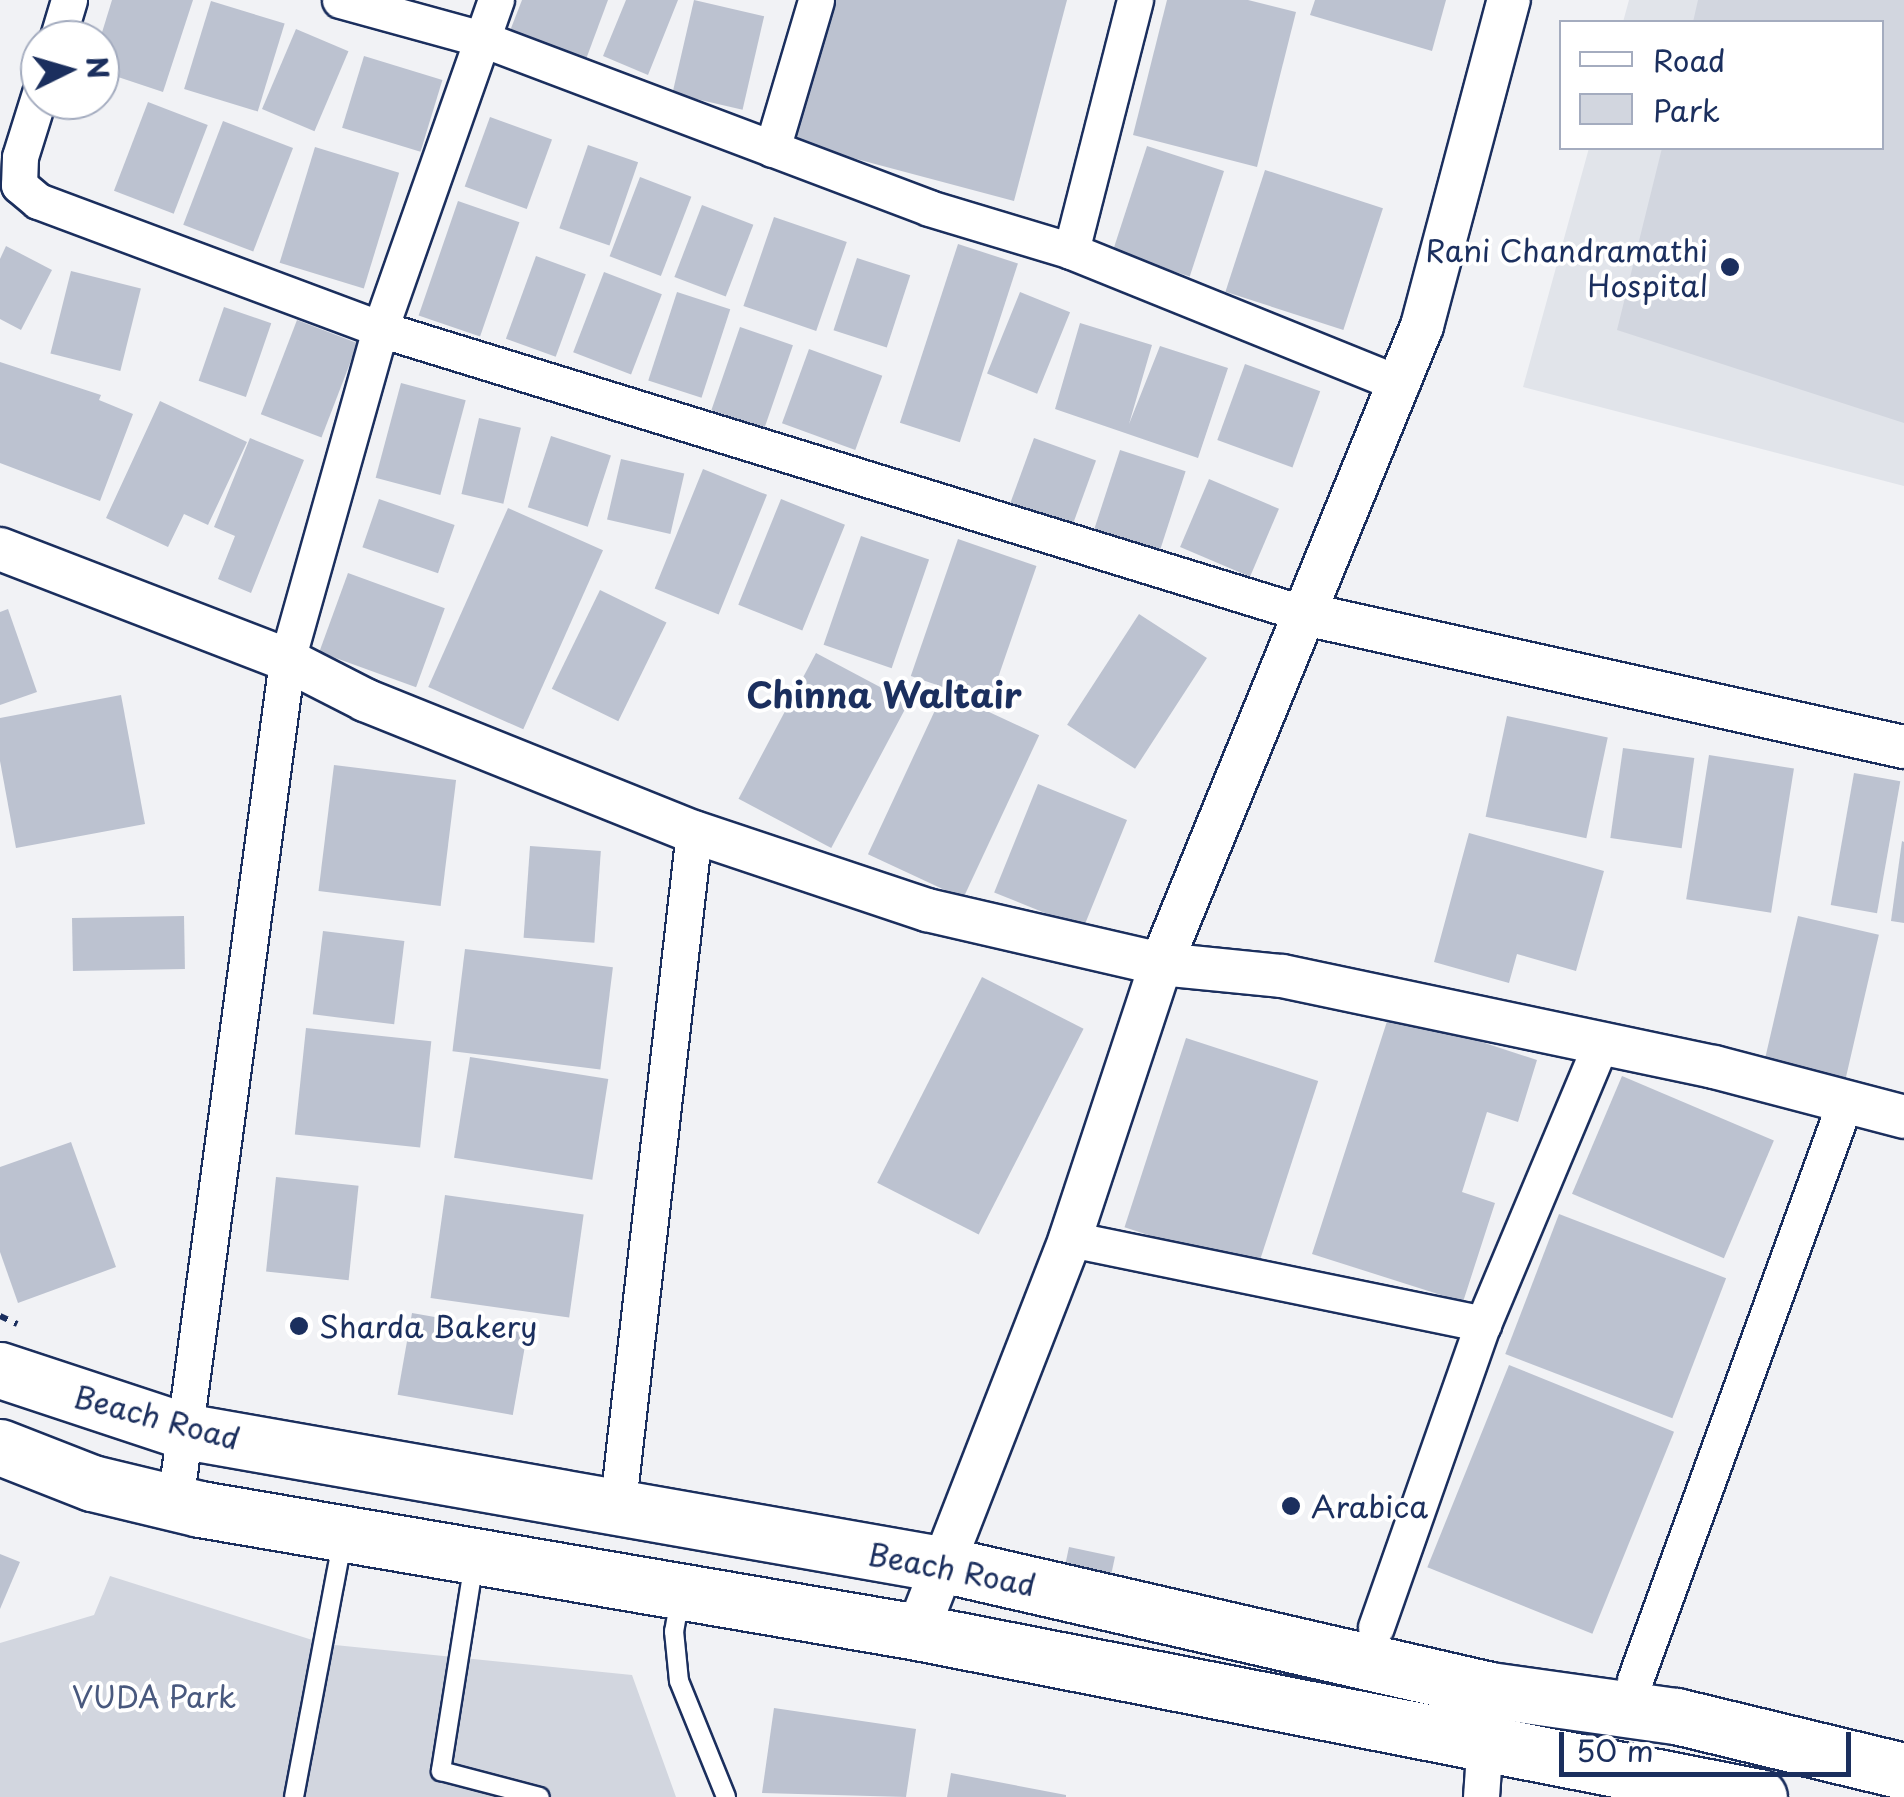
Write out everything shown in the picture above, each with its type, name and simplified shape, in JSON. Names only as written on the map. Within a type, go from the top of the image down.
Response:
[{"type":"main road","name":"Beach Road","points":[[0,1370],[184,1430],[618,1512],[946,1564],[1490,1690],[1676,1716],[1904,1770]]},
{"type":"main road","points":[[0,1447],[92,1483],[175,1503],[917,1632],[1482,1772],[1759,1797]]},
{"type":"street","points":[[340,0],[485,40],[772,150],[1071,251],[1401,384]]},
{"type":"street","points":[[175,1503],[287,660],[380,329],[496,0]]},
{"type":"street","points":[[772,150],[816,0]]},
{"type":"street","points":[[1071,251],[1135,0]]},
{"type":"street","points":[[917,1632],[1070,1239],[1161,964],[1401,384],[1422,326],[1509,0]]},
{"type":"street","points":[[32,120],[20,157],[19,185],[38,200],[380,329],[1306,614],[1904,747]]},
{"type":"street","points":[[0,549],[287,660],[365,700],[694,832],[927,910],[1161,964],[1282,976],[1714,1067],[1904,1117]]},
{"type":"street","points":[[618,1512],[694,832]]},
{"type":"street","points":[[1376,1627],[1483,1324],[1600,1046]]},
{"type":"street","points":[[1635,1680],[1844,1102]]},
{"type":"street","points":[[1070,1239],[1483,1324]]},
{"type":"street","points":[[1482,1772],[1490,1690]]},
{"type":"lane","points":[[294,1797],[344,1535]]},
{"type":"lane","points":[[475,1558],[441,1771],[540,1797]]},
{"type":"lane","points":[[681,1593],[674,1631],[678,1681],[726,1797]]},
{"type":"shaded area","name":"Rani Chandramathi Hospital","points":[[1629,0],[1904,0],[1904,486],[1523,387],[1588,150],[1884,150],[1884,20],[1624,20]]},
{"type":"green space","name":"Rani Chandramathi Hospital","points":[[1698,0],[1904,0],[1904,423],[1617,330],[1662,150],[1884,150],[1884,20],[1693,20]]},
{"type":"green space","name":"VUDA Park","points":[[110,1576],[325,1644],[632,1675],[676,1797],[0,1797],[0,1643],[94,1615]]},
{"type":"building","points":[[112,0],[193,0],[163,92],[120,78],[120,20],[106,20]]},
{"type":"building","points":[[522,0],[608,0],[582,70],[506,41]]},
{"type":"building","points":[[626,0],[678,0],[648,75],[603,56]]},
{"type":"building","points":[[694,0],[764,16],[743,110],[672,94]]},
{"type":"building","points":[[821,0],[1067,0],[1014,201],[785,140]]},
{"type":"building","points":[[1167,0],[1248,0],[1296,12],[1257,167],[1133,135]]},
{"type":"building","points":[[1315,0],[1446,0],[1432,51],[1310,15]]},
{"type":"building","points":[[211,1],[285,24],[258,111],[184,89]]},
{"type":"building","points":[[296,29],[348,51],[314,131],[262,109]]},
{"type":"building","points":[[364,56],[442,80],[420,152],[342,128]]},
{"type":"building","points":[[148,102],[208,125],[174,214],[114,191]]},
{"type":"building","points":[[490,117],[552,140],[527,209],[465,187]]},
{"type":"building","points":[[223,121],[293,148],[253,252],[183,225]]},
{"type":"building","points":[[588,145],[638,162],[609,245],[559,228]]},
{"type":"building","points":[[1147,146],[1224,171],[1190,277],[1113,252]]},
{"type":"building","points":[[315,147],[399,173],[364,288],[280,263]]},
{"type":"building","points":[[1265,170],[1383,208],[1343,330],[1225,292]]},
{"type":"building","points":[[640,177],[691,197],[661,276],[610,256]]},
{"type":"building","points":[[458,201],[519,222],[480,337],[419,315]]},
{"type":"building","points":[[702,205],[753,225],[726,297],[674,277]]},
{"type":"building","points":[[774,217],[847,242],[816,331],[743,306]]},
{"type":"building","points":[[958,244],[1018,263],[960,442],[900,423]]},
{"type":"building","points":[[6,246],[52,270],[21,330],[0,319],[0,259]]},
{"type":"building","points":[[536,256],[586,274],[556,357],[506,339]]},
{"type":"building","points":[[857,258],[910,275],[887,348],[834,330]]},
{"type":"building","points":[[71,271],[141,288],[120,371],[50,353]]},
{"type":"building","points":[[604,272],[662,294],[631,375],[573,352]]},
{"type":"building","points":[[677,292],[730,309],[702,398],[648,380]]},
{"type":"building","points":[[1020,292],[1070,312],[1037,394],[987,374]]},
{"type":"building","points":[[224,307],[271,323],[246,397],[199,381]]},
{"type":"building","points":[[297,320],[358,343],[321,438],[261,414]]},
{"type":"building","points":[[1080,323],[1152,345],[1129,424],[1160,346],[1228,368],[1198,458],[1055,409]]},
{"type":"building","points":[[740,327],[793,345],[764,428],[711,410]]},
{"type":"building","points":[[809,349],[882,376],[855,450],[782,423]]},
{"type":"building","points":[[0,362],[101,395],[99,400],[133,414],[100,501],[0,463]]},
{"type":"building","points":[[1245,364],[1320,391],[1292,467],[1217,440]]},
{"type":"building","points":[[401,383],[466,400],[440,495],[376,478]]},
{"type":"building","points":[[160,401],[247,442],[208,525],[184,514],[168,547],[106,518]]},
{"type":"building","points":[[479,418],[521,428],[503,504],[461,494]]},
{"type":"building","points":[[551,436],[611,455],[588,527],[528,507]]},
{"type":"building","points":[[250,438],[304,460],[251,593],[218,579],[235,536],[214,527]]},
{"type":"building","points":[[1034,438],[1096,461],[1071,529],[1009,507]]},
{"type":"building","points":[[1120,450],[1186,471],[1159,552],[1094,531]]},
{"type":"building","points":[[621,459],[684,474],[670,534],[607,519]]},
{"type":"building","points":[[703,469],[767,495],[719,614],[655,589]]},
{"type":"building","points":[[1209,479],[1279,509],[1250,577],[1180,547]]},
{"type":"building","points":[[379,499],[455,525],[438,573],[362,547]]},
{"type":"building","points":[[781,499],[845,525],[802,631],[738,605]]},
{"type":"building","points":[[508,508],[603,550],[523,729],[428,687]]},
{"type":"building","points":[[861,536],[929,559],[892,668],[824,645]]},
{"type":"building","points":[[958,539],[1036,566],[989,703],[911,676]]},
{"type":"building","points":[[348,573],[445,608],[416,687],[319,652]]},
{"type":"building","points":[[600,590],[667,622],[618,721],[552,689]]},
{"type":"building","points":[[8,609],[37,692],[0,705],[0,612]]},
{"type":"building","points":[[1139,614],[1207,658],[1135,769],[1067,725]]},
{"type":"building","points":[[816,653],[909,702],[831,848],[739,799]]},
{"type":"building","points":[[944,691],[1039,735],[963,899],[868,854]]},
{"type":"building","points":[[121,695],[145,824],[16,848],[0,761],[0,718]]},
{"type":"building","points":[[1507,716],[1608,737],[1586,838],[1486,817]]},
{"type":"building","points":[[1623,748],[1694,758],[1682,848],[1610,838]]},
{"type":"building","points":[[1709,755],[1794,768],[1771,913],[1686,899]]},
{"type":"building","points":[[334,765],[456,780],[441,906],[319,891]]},
{"type":"building","points":[[1854,773],[1900,781],[1877,913],[1831,905]]},
{"type":"building","points":[[1038,784],[1127,820],[1083,928],[994,892]]},
{"type":"building","points":[[1469,833],[1604,871],[1576,971],[1517,954],[1509,983],[1434,962]]},
{"type":"building","points":[[1904,842],[1904,923],[1891,921]]},
{"type":"building","points":[[530,846],[601,851],[594,943],[524,938]]},
{"type":"building","points":[[184,916],[185,969],[73,971],[72,918]]},
{"type":"building","points":[[1798,916],[1879,935],[1845,1083],[1764,1064]]},
{"type":"building","points":[[323,931],[404,941],[394,1024],[313,1014]]},
{"type":"building","points":[[465,949],[613,967],[600,1069],[452,1051]]},
{"type":"building","points":[[982,977],[1084,1029],[979,1235],[877,1183]]},
{"type":"building","points":[[1390,1012],[1537,1060],[1518,1122],[1487,1112],[1462,1192],[1495,1203],[1463,1302],[1312,1254]]},
{"type":"building","points":[[306,1028],[431,1041],[420,1148],[295,1134]]},
{"type":"building","points":[[1186,1038],[1318,1081],[1257,1270],[1125,1227]]},
{"type":"building","points":[[470,1057],[608,1079],[592,1180],[454,1158]]},
{"type":"building","points":[[1622,1076],[1774,1140],[1724,1258],[1572,1194]]},
{"type":"building","points":[[71,1142],[116,1267],[18,1303],[0,1252],[0,1167]]},
{"type":"building","points":[[276,1177],[359,1186],[349,1280],[266,1271]]},
{"type":"building","points":[[445,1195],[584,1214],[569,1317],[431,1298]]},
{"type":"building","points":[[1559,1214],[1726,1278],[1672,1418],[1505,1354]]},
{"type":"building","points":[[412,1313],[527,1333],[513,1415],[398,1395]]},
{"type":"building","points":[[1509,1365],[1674,1432],[1592,1634],[1427,1567]]},
{"type":"building","points":[[1069,1547],[1115,1557],[1111,1573],[1065,1564]]},
{"type":"building","points":[[0,1554],[20,1562],[0,1609]]},
{"type":"building","points":[[774,1708],[916,1729],[906,1797],[762,1793]]},
{"type":"building","points":[[951,1773],[1066,1795],[1066,1797],[947,1797]]},
{"type":"place","name":"Rani Chandramathi Hospital","points":[[1730,267]]},
{"type":"place","name":"Sharda Bakery","points":[[299,1326]]},
{"type":"place","name":"Arabica","points":[[1291,1506]]},
{"type":"district","name":"Chinna Waltair","points":[[884,694]]}]
